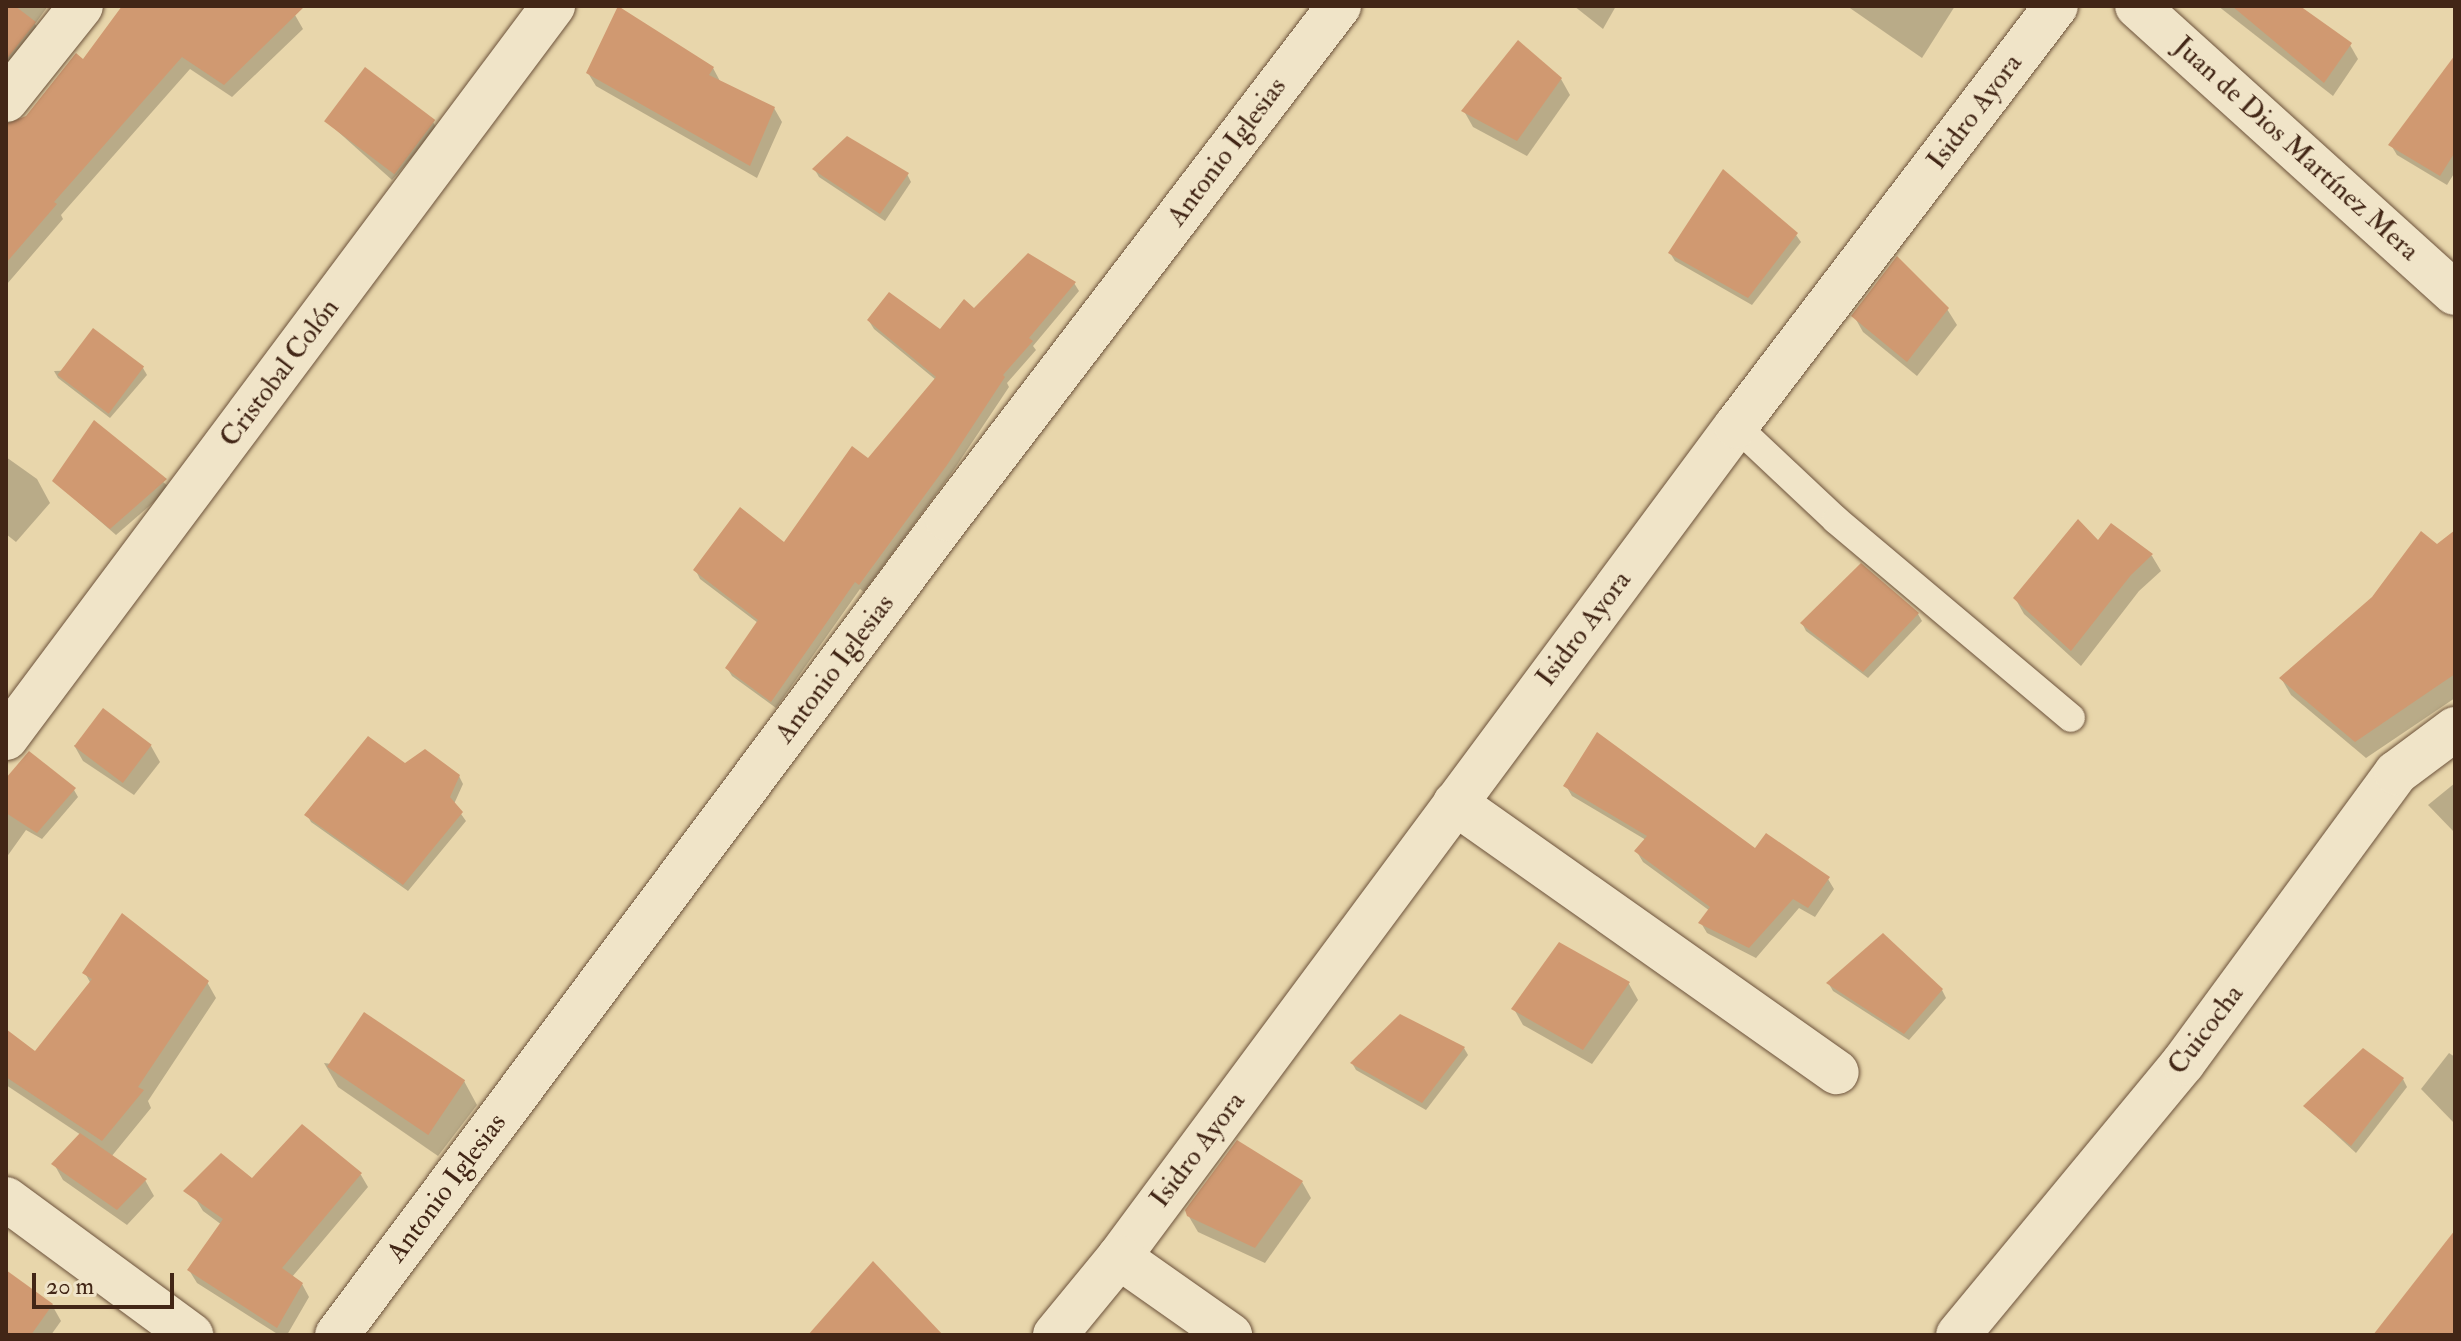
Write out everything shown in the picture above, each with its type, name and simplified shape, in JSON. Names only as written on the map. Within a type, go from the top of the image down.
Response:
[{"type":"street","points":[[6,100],[81,6]]},
{"type":"street","name":"Cristobal Colón","points":[[6,738],[553,6]]},
{"type":"street","name":"Antonio Iglesias","points":[[337,1335],[957,506],[1339,6]]},
{"type":"street","name":"Isidro Ayora","points":[[1055,1335],[1119,1257],[1736,426],[2056,6]]},
{"type":"street","name":"Juan de Dios Martínez Mera","points":[[2137,6],[2455,293]]},
{"type":"street","name":"Cuicocha","points":[[1958,1335],[2183,1063],[2396,773],[2455,729]]},
{"type":"street","points":[[1455,803],[1837,1072]]},
{"type":"street","points":[[6,1199],[191,1335]]},
{"type":"street","points":[[1119,1257],[1230,1335]]},
{"type":"lane","points":[[1736,426],[1836,520],[2071,718]]},
{"type":"building","points":[[6,6],[15,6],[36,22],[6,60]]},
{"type":"building","points":[[122,6],[305,6],[224,85],[182,57],[54,202],[57,204],[6,263],[6,124],[26,116],[76,53],[83,59]]},
{"type":"building","points":[[618,6],[714,67],[709,75],[775,107],[750,166],[586,73]]},
{"type":"building","points":[[2232,6],[2300,6],[2352,43],[2324,83]]},
{"type":"building","points":[[1518,40],[1562,78],[1517,141],[1461,111]]},
{"type":"building","points":[[2455,55],[2455,152],[2440,176],[2388,145]]},
{"type":"building","points":[[365,67],[435,120],[394,174],[324,121]]},
{"type":"building","points":[[847,136],[909,173],[880,214],[812,169]]},
{"type":"building","points":[[1723,169],[1798,233],[1748,298],[1668,253]]},
{"type":"building","points":[[1028,253],[1076,282],[1029,338],[1033,341],[1003,375],[1005,377],[947,465],[859,585],[855,582],[771,702],[725,668],[758,620],[693,570],[740,507],[784,542],[852,446],[868,458],[936,377],[867,320],[889,292],[940,329],[964,299],[974,308]]},
{"type":"building","points":[[1897,256],[1949,308],[1907,362],[1851,316]]},
{"type":"building","points":[[93,328],[144,367],[109,414],[57,375]]},
{"type":"building","points":[[94,420],[167,479],[110,529],[52,481]]},
{"type":"building","points":[[2078,519],[2098,540],[2111,523],[2153,554],[2131,575],[2071,651],[2013,598]]},
{"type":"building","points":[[2455,530],[2455,674],[2355,742],[2279,678],[2372,597],[2421,531],[2437,544]]},
{"type":"building","points":[[1861,563],[1919,613],[1863,672],[1800,623]]},
{"type":"building","points":[[103,708],[152,745],[123,783],[74,746]]},
{"type":"building","points":[[1597,732],[1755,848],[1766,833],[1830,877],[1808,908],[1793,899],[1749,948],[1698,923],[1710,907],[1634,851],[1647,836],[1563,786]]},
{"type":"building","points":[[368,736],[405,763],[425,749],[460,775],[450,797],[463,812],[403,885],[304,815]]},
{"type":"building","points":[[29,751],[76,788],[37,833],[6,813],[6,778]]},
{"type":"building","points":[[122,913],[209,981],[138,1087],[144,1090],[102,1141],[6,1077],[6,1029],[35,1051],[92,979],[82,973]]},
{"type":"building","points":[[1883,933],[1943,989],[1904,1034],[1826,983]]},
{"type":"building","points":[[1559,942],[1630,982],[1583,1050],[1511,1009]]},
{"type":"building","points":[[364,1012],[465,1080],[428,1135],[327,1067]]},
{"type":"building","points":[[1400,1014],[1465,1047],[1422,1103],[1350,1063]]},
{"type":"building","points":[[2363,1048],[2404,1078],[2351,1146],[2303,1106]]},
{"type":"building","points":[[302,1124],[362,1173],[282,1268],[303,1283],[277,1328],[187,1270],[223,1219],[183,1191],[221,1153],[252,1178]]},
{"type":"building","points":[[80,1133],[147,1179],[117,1210],[51,1164]]},
{"type":"building","points":[[1237,1140],[1303,1181],[1255,1248],[1187,1216],[1185,1210]]},
{"type":"building","points":[[2455,1230],[2455,1335],[2373,1335]]},
{"type":"building","points":[[873,1261],[943,1335],[808,1335]]},
{"type":"building","points":[[6,1270],[53,1304],[31,1335],[6,1335]]}]
